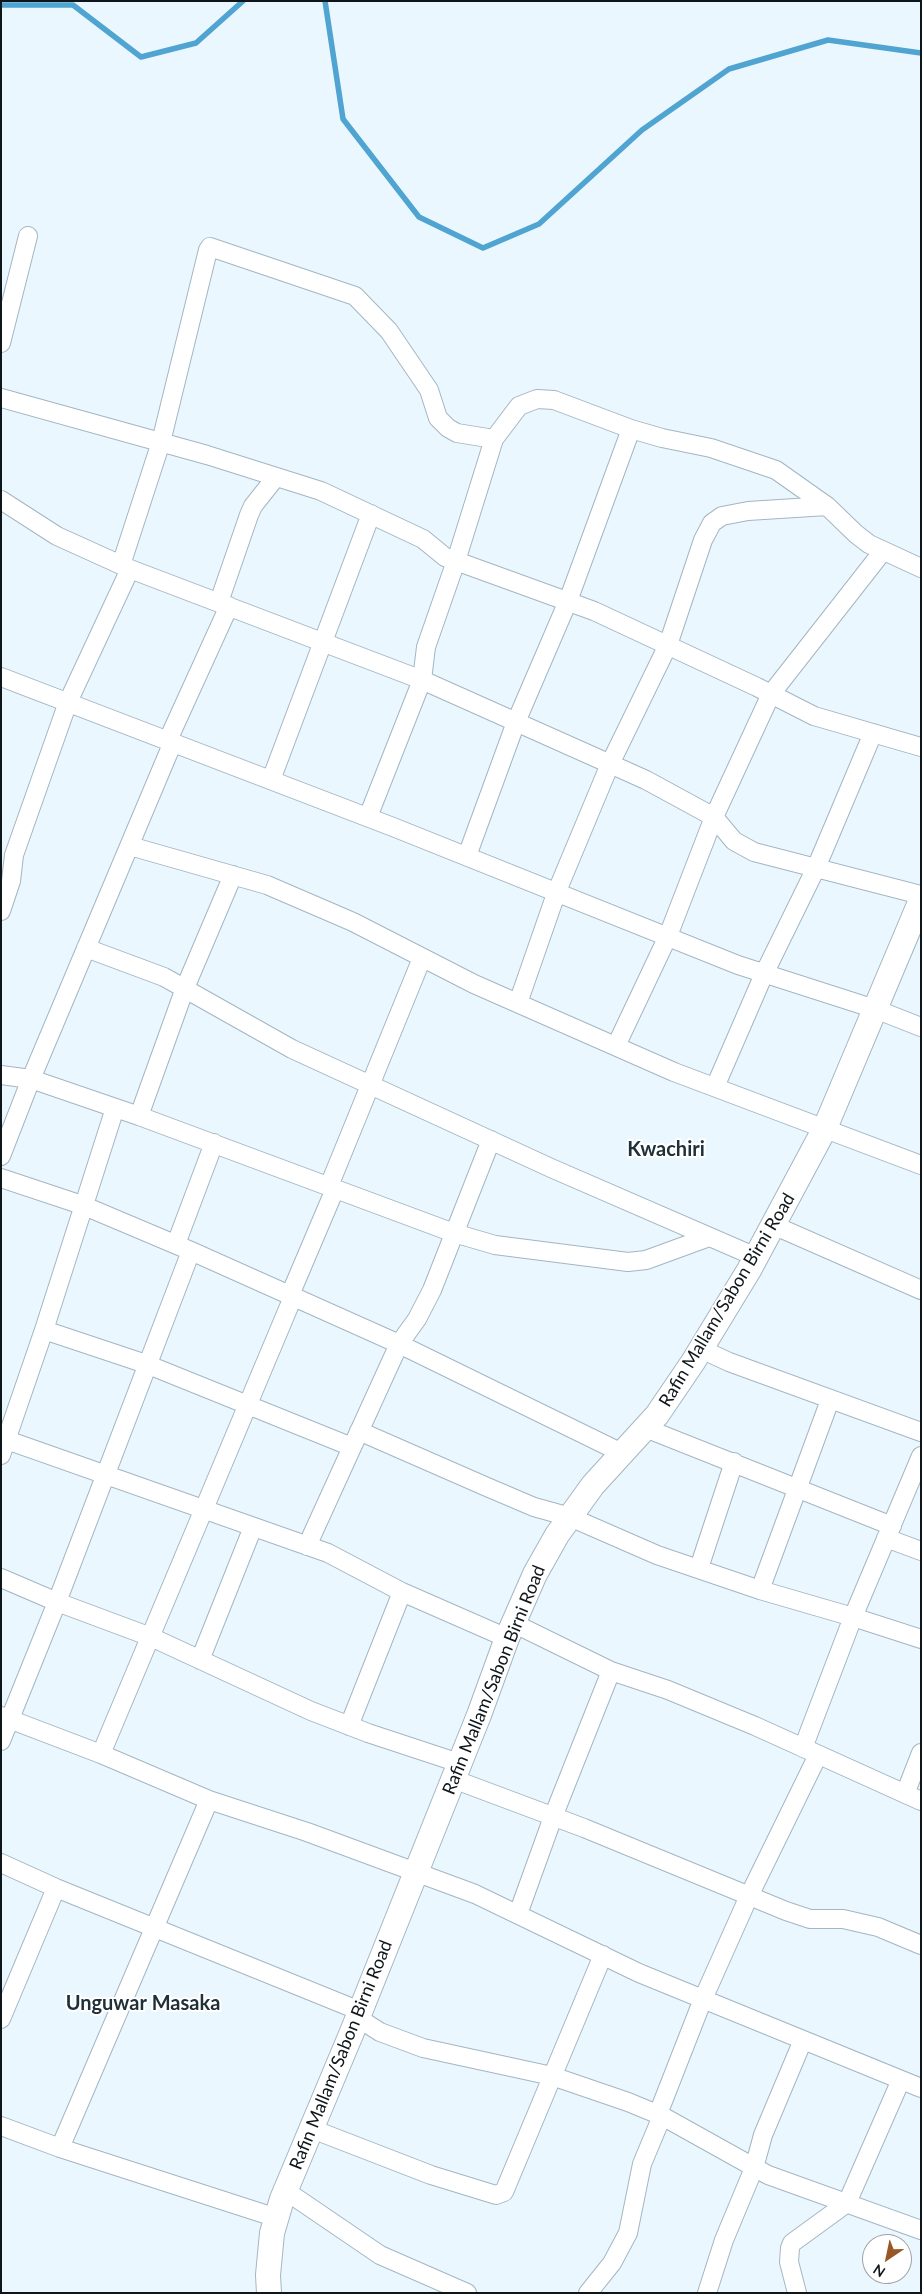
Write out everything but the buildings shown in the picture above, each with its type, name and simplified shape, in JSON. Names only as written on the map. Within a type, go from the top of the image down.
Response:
[{"type":"street","points":[[1,343],[28,236]]},
{"type":"street","points":[[1,911],[11,881],[14,855],[68,702],[126,568],[162,442],[210,247],[354,296],[388,331],[429,390],[438,418],[448,428],[457,433],[494,439]]},
{"type":"street","points":[[1,398],[162,442],[320,491],[423,539],[445,557],[594,611],[814,716],[921,747]]},
{"type":"street","points":[[368,817],[422,680],[426,647],[456,561],[494,439],[519,406],[537,399],[554,400],[631,429],[662,438],[711,448],[776,470],[827,506],[856,534],[883,551],[921,568]]},
{"type":"street","points":[[467,856],[516,722],[568,601],[631,429]]},
{"type":"street","points":[[1,1156],[31,1079],[130,846],[224,604],[249,514],[276,477]]},
{"type":"street","points":[[1,500],[57,536],[126,568],[422,680],[646,780],[714,817],[734,841],[754,852],[921,896]]},
{"type":"street","points":[[518,1003],[557,891],[610,764],[668,645],[703,540],[712,523],[722,516],[748,511],[827,506]]},
{"type":"street","points":[[271,780],[371,514]]},
{"type":"street","points":[[616,1046],[668,936],[714,817],[771,694],[883,551]]},
{"type":"street","points":[[1,677],[368,817],[764,974],[875,1009],[921,1028]]},
{"type":"street","points":[[715,1087],[764,974],[816,868],[873,733]]},
{"type":"street","points":[[130,846],[267,885],[344,918],[474,984],[616,1046],[715,1087],[825,1128],[919,1160]]},
{"type":"street","points":[[139,1116],[185,988],[233,876]]},
{"type":"street","name":"Rafin Mallam/Sabon Birni Road","points":[[268,2293],[271,2241],[286,2191],[359,2014],[510,1631],[535,1574],[557,1535],[593,1485],[657,1415],[701,1349],[756,1257],[825,1128],[921,900]]},
{"type":"street","points":[[86,948],[164,977],[292,1049],[372,1084],[551,1168],[756,1257]]},
{"type":"street","points":[[101,1754],[249,1404],[422,958]]},
{"type":"street","points":[[1,1075],[31,1079],[214,1143],[454,1233],[495,1244],[628,1262],[646,1260],[709,1237]]},
{"type":"street","points":[[115,1108],[82,1205],[44,1330],[3,1445],[104,1475],[328,1553],[402,1592],[510,1631],[611,1671],[668,1690],[811,1751],[913,1798],[921,1753]]},
{"type":"street","points":[[307,1546],[398,1344],[417,1319],[432,1290],[491,1140]]},
{"type":"street","points":[[1,1741],[6,1718],[57,1602],[146,1364],[184,1247],[214,1143]]},
{"type":"street","points":[[1,1178],[82,1205],[184,1247],[398,1344],[622,1453]]},
{"type":"street","points":[[773,1225],[921,1290]]},
{"type":"street","points":[[44,1330],[146,1364],[249,1404],[356,1439],[518,1500],[570,1517],[657,1555],[760,1590],[854,1617],[921,1639]]},
{"type":"street","points":[[701,1349],[729,1362],[921,1432]]},
{"type":"street","points":[[760,1590],[796,1487],[830,1400]]},
{"type":"street","points":[[645,1428],[796,1487],[889,1532],[921,1552]]},
{"type":"street","points":[[588,2293],[612,2263],[628,2233],[642,2164],[703,1999],[811,1751],[854,1617],[921,1456]]},
{"type":"street","points":[[699,1568],[734,1462]]},
{"type":"street","points":[[200,1660],[252,1527]]},
{"type":"street","points":[[1,1578],[57,1602],[151,1637],[288,1702],[456,1771],[553,1817],[749,1896],[810,1919],[843,1919],[878,1927],[921,1945]]},
{"type":"street","points":[[349,1726],[402,1592]]},
{"type":"street","points":[[518,1914],[553,1817],[611,1671]]},
{"type":"street","points":[[6,1718],[101,1754],[209,1800],[307,1832],[474,1894],[639,1973],[900,2082],[921,2088]]},
{"type":"street","points":[[60,2148],[209,1800]]},
{"type":"street","points":[[1,1863],[56,1888],[359,2014],[380,2032],[423,2048],[552,2076],[660,2115],[754,2168],[921,2230]]},
{"type":"street","points":[[2,2012],[56,1888]]},
{"type":"street","points":[[312,2129],[431,2175],[496,2195],[506,2189],[603,1956]]},
{"type":"street","points":[[707,2293],[724,2240],[754,2168],[763,2135],[803,2040]]},
{"type":"street","points":[[797,2293],[789,2262],[792,2243],[847,2204],[900,2082]]},
{"type":"street","points":[[1,2126],[60,2148],[277,2218]]},
{"type":"street","points":[[286,2191],[380,2256],[466,2293]]},
{"type":"waterway","points":[[1,5],[73,5],[141,57],[196,43],[243,1]]},
{"type":"waterway","points":[[325,1],[343,119],[419,217],[483,248],[539,224],[642,130],[729,69],[828,40],[921,53]]},
{"type":"district","name":"Kwachiri","points":[[666,1150]]},
{"type":"district","name":"Unguwar Masaka","points":[[143,2004]]}]
